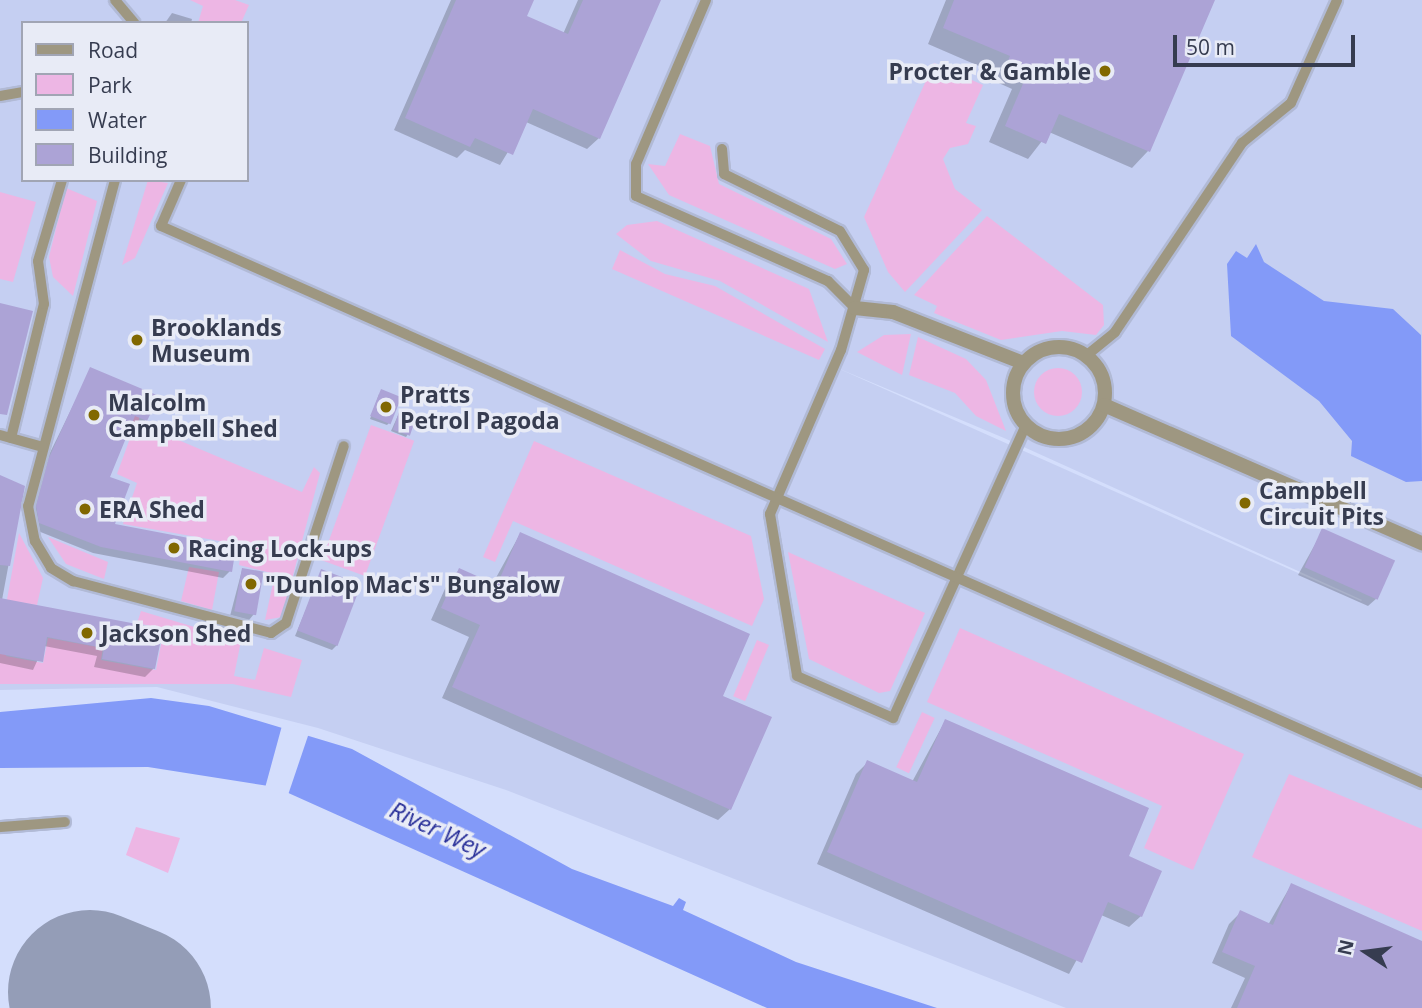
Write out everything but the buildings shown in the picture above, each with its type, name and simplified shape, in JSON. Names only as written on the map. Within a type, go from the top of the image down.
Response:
[{"type":"street","points":[[855,309],[893,312],[1023,363]]},
{"type":"street","points":[[1061,346],[1087,355],[1103,377],[1104,405],[1098,419],[1074,438],[1044,438],[1026,425],[1012,391],[1023,363],[1061,346]]},
{"type":"street","points":[[1104,405],[1422,543]]},
{"type":"lane","points":[[115,0],[133,21]]},
{"type":"lane","points":[[706,0],[636,163],[636,196],[828,281],[855,309]]},
{"type":"lane","points":[[1087,355],[1115,332],[1242,143],[1291,103],[1337,0]]},
{"type":"lane","points":[[0,96],[21,92]]},
{"type":"lane","points":[[722,149],[724,174],[840,231],[855,246],[864,270],[855,309],[774,497],[769,528],[797,676],[893,718],[1026,425]]},
{"type":"lane","points":[[43,447],[6,437],[44,304],[40,250],[60,182]]},
{"type":"lane","points":[[114,182],[28,506],[35,541],[51,568],[73,581],[271,633],[286,623],[344,446]]},
{"type":"lane","points":[[180,182],[161,226],[1422,783]]},
{"type":"lane","points":[[0,827],[65,822]]},
{"type":"shaded area","points":[[0,0],[1422,0],[1422,1008],[1066,1008],[506,790],[318,728],[157,687],[0,690]],"holes":[[[835,367],[1004,438],[1362,600]]]},
{"type":"green space","points":[[190,0],[235,0],[249,5],[242,21],[199,21],[203,6]]},
{"type":"green space","points":[[934,63],[983,85],[966,123],[976,126],[968,144],[950,148],[943,159],[955,189],[982,210],[905,292],[888,272],[864,217]]},
{"type":"green space","points":[[680,134],[710,146],[719,184],[831,239],[847,264],[835,269],[669,195],[648,164],[665,166]]},
{"type":"green space","points":[[147,182],[168,183],[135,258],[122,265]]},
{"type":"green space","points":[[66,188],[97,201],[73,296],[53,277],[49,257]]},
{"type":"green space","points":[[0,192],[36,202],[13,282],[0,279]]},
{"type":"green space","points":[[987,216],[1103,305],[1104,325],[1096,335],[1062,331],[1001,340],[934,313],[937,306],[914,295]]},
{"type":"green space","points":[[657,221],[809,289],[828,342],[720,281],[651,261],[616,234],[627,225]]},
{"type":"green space","points":[[620,250],[665,274],[715,286],[825,349],[819,360],[612,269]]},
{"type":"green space","points":[[911,334],[902,375],[857,352],[884,335]]},
{"type":"green space","points":[[918,337],[966,359],[986,380],[1006,431],[976,416],[955,393],[909,375]]},
{"type":"green space","points":[[1058,368],[1067,369],[1075,375],[1081,383],[1081,401],[1075,409],[1067,415],[1058,416],[1049,415],[1041,409],[1035,401],[1034,392],[1035,383],[1041,375],[1049,369]]},
{"type":"green space","points":[[141,411],[138,423],[302,492],[314,467],[320,473],[282,617],[265,620],[275,574],[239,565],[242,545],[123,524],[137,483],[117,474],[133,430],[121,424]]},
{"type":"green space","points":[[371,425],[414,441],[365,576],[322,560]]},
{"type":"green space","points":[[534,441],[751,536],[764,599],[752,626],[513,521],[495,562],[483,557]]},
{"type":"green space","points":[[19,533],[43,578],[37,605],[18,602],[6,656],[43,663],[48,638],[103,648],[101,660],[156,670],[164,629],[137,623],[141,611],[241,641],[234,676],[255,680],[264,648],[302,660],[291,697],[233,684],[0,684],[0,638]]},
{"type":"green space","points":[[48,537],[108,562],[104,579],[66,564]]},
{"type":"green space","points":[[788,552],[925,613],[890,691],[879,693],[809,659]]},
{"type":"green space","points":[[189,567],[219,572],[212,610],[181,601]]},
{"type":"green space","points":[[960,628],[1244,754],[1193,870],[1144,848],[1162,806],[927,702]]},
{"type":"green space","points":[[757,640],[769,645],[745,701],[733,696]]},
{"type":"green space","points":[[922,712],[935,718],[909,773],[896,767]]},
{"type":"green space","points":[[1289,774],[1422,829],[1422,931],[1252,857]]},
{"type":"green space","points":[[136,827],[180,838],[168,873],[126,855]]},
{"type":"water","points":[[1256,244],[1264,262],[1324,301],[1393,309],[1421,335],[1422,481],[1406,482],[1351,456],[1352,441],[1319,401],[1231,336],[1227,264],[1236,251],[1247,258]]},
{"type":"water","name":"River Wey","points":[[151,698],[209,706],[352,749],[572,869],[673,906],[679,898],[686,902],[683,910],[796,962],[937,1008],[767,1008],[275,787],[148,767],[0,768],[0,712]]},
{"type":"pier","points":[[283,722],[310,730],[288,795],[265,788]]},
{"type":"runway","points":[[90,992],[129,1008]]},
{"type":"place","name":"Procter & Gamble","points":[[1105,71]]},
{"type":"place","name":"Brooklands Museum","points":[[137,340]]},
{"type":"place","name":"Pratts Petrol Pagoda","points":[[386,407]]},
{"type":"place","name":"Malcolm Campbell Shed","points":[[94,415]]},
{"type":"place","name":"Campbell Circuit Pits","points":[[1245,503]]},
{"type":"place","name":"ERA Shed","points":[[85,509]]},
{"type":"place","name":"Racing Lock-ups","points":[[174,548]]},
{"type":"place","name":"\"Dunlop Mac's\" Bungalow","points":[[251,584]]},
{"type":"place","name":"Jackson Shed","points":[[87,633]]}]
